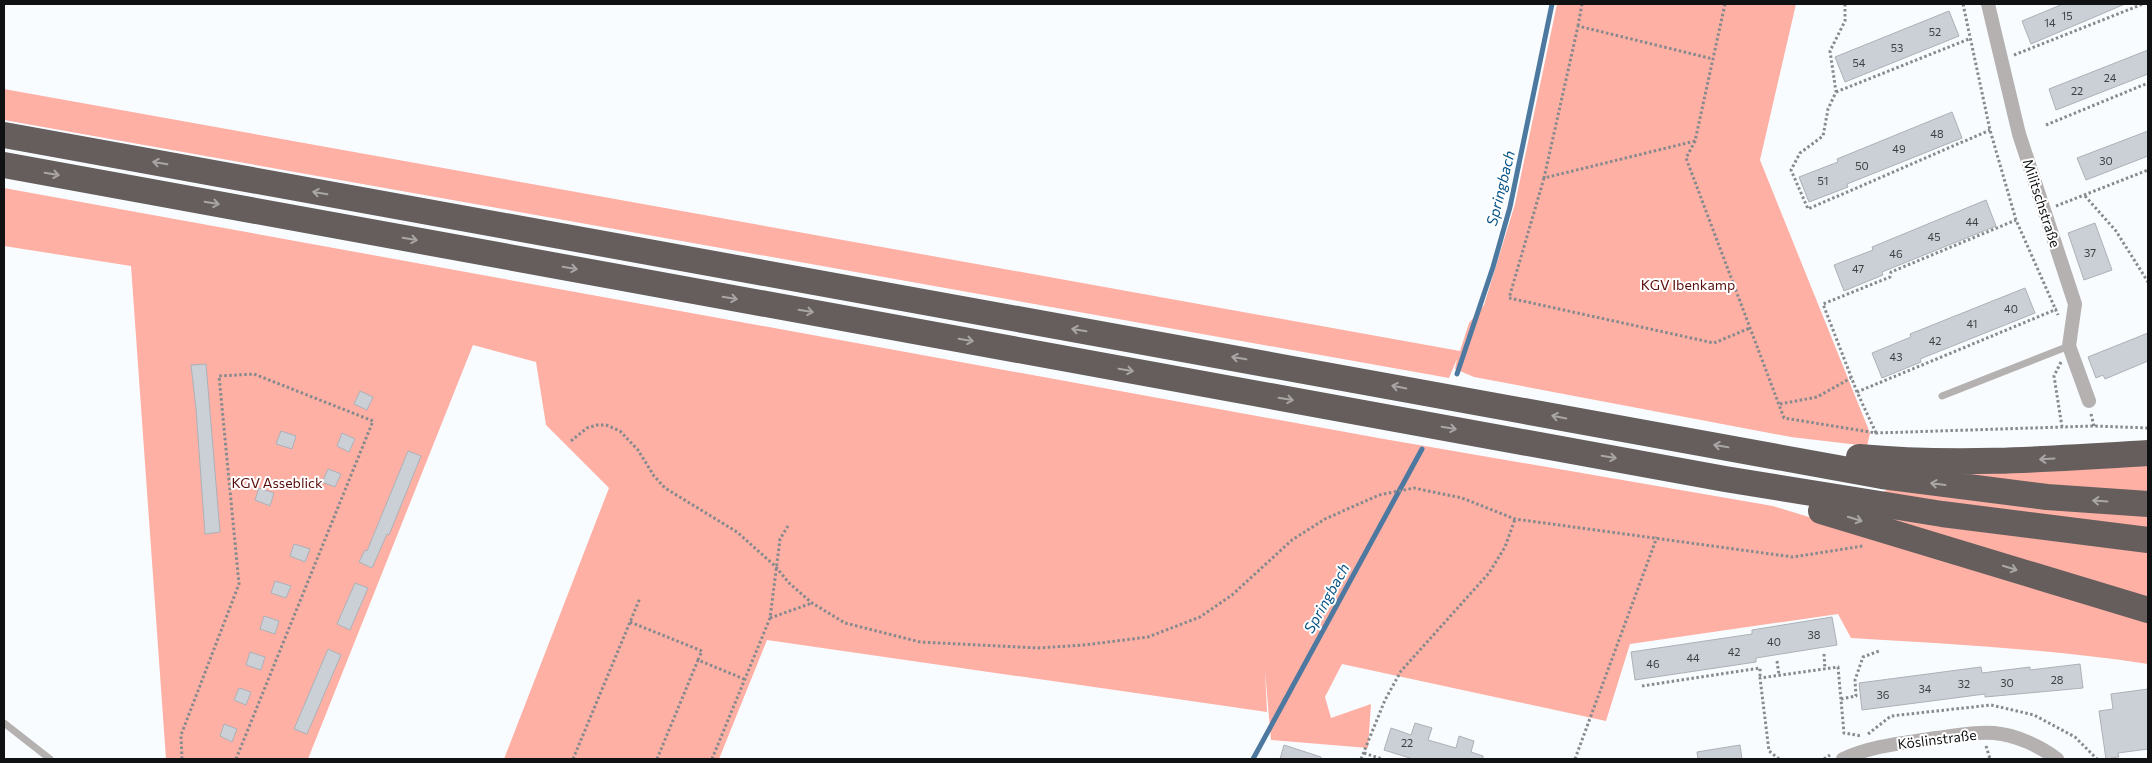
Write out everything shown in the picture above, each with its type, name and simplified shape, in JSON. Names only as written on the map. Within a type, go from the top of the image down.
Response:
[{"type":"highway","points":[[4,134],[1882,476],[2048,497],[2148,504]]},
{"type":"highway","points":[[4,166],[1725,479],[1942,514],[2148,540]]},
{"type":"highway","points":[[1769,455],[1824,453],[1935,462],[2033,460],[2148,453]]},
{"type":"highway","points":[[1725,479],[1789,503],[1848,517],[2148,610]]},
{"type":"street","name":"Militschstraße","points":[[1988,4],[2019,134],[2075,304],[2069,346],[2089,401]]},
{"type":"street","name":"Köslinstraße","points":[[1843,759],[1874,747],[1965,734],[1994,733],[2020,740],[2046,751],[2057,759]]},
{"type":"lane","points":[[1942,396],[2069,346]]},
{"type":"lane","points":[[4,724],[50,759]]},
{"type":"path","points":[[1582,4],[1544,178],[1509,298],[1714,343],[1750,328]]},
{"type":"path","points":[[1725,4],[1695,141],[1686,158],[1784,418],[1876,433],[2062,427],[2148,428]]},
{"type":"path","points":[[1845,4],[1845,21],[1830,51],[1836,92],[1828,109],[1823,136],[1800,154],[1791,170],[1808,209],[1990,130]]},
{"type":"path","points":[[1963,4],[1990,130],[2016,220],[2057,309],[2069,346],[2054,376],[2062,427]]},
{"type":"path","points":[[2001,60],[2144,4]]},
{"type":"path","points":[[1578,26],[1712,59]]},
{"type":"path","points":[[1836,92],[1969,39]]},
{"type":"path","points":[[2046,125],[2148,83]]},
{"type":"path","points":[[1544,178],[1695,141]]},
{"type":"path","points":[[2067,202],[2148,170]]},
{"type":"path","points":[[2085,196],[2116,231],[2148,282]]},
{"type":"path","points":[[1876,433],[1856,392],[1823,304],[1890,277],[1891,272],[2016,220]]},
{"type":"path","points":[[1856,392],[2057,309]]},
{"type":"path","points":[[182,759],[181,735],[239,584],[219,376],[254,374],[373,421],[236,759]]},
{"type":"path","points":[[1780,404],[1816,397],[1851,378]]},
{"type":"path","points":[[572,441],[587,428],[597,425],[606,425],[620,431],[638,450],[654,476],[665,488],[737,532],[775,566],[789,583],[812,604],[845,623],[920,642],[1038,648],[1084,645],[1148,637],[1200,617],[1232,595],[1292,540],[1325,519],[1380,495],[1414,488],[1462,498],[1515,519],[1793,556],[1869,545]]},
{"type":"path","points":[[1361,759],[1385,700],[1401,671],[1489,572],[1505,547],[1515,519]]},
{"type":"path","points":[[712,759],[770,618],[775,566],[780,539],[788,526]]},
{"type":"path","points":[[1575,759],[1657,537]]},
{"type":"path","points":[[573,759],[640,598]]},
{"type":"path","points":[[770,618],[812,604]]},
{"type":"path","points":[[630,622],[702,651],[657,759]]},
{"type":"path","points":[[1841,699],[1856,696],[1856,680],[1863,657],[1879,651]]},
{"type":"path","points":[[1824,654],[1825,669]]},
{"type":"path","points":[[698,660],[744,679]]},
{"type":"path","points":[[1777,661],[1779,675]]},
{"type":"path","points":[[1760,678],[1838,667],[1844,733],[1865,736]]},
{"type":"path","points":[[1642,686],[1760,668],[1769,751],[1779,759]]},
{"type":"path","points":[[1986,744],[1990,759]]},
{"type":"path","points":[[1364,753],[1382,759]]},
{"type":"green space","name":"KGV Ibenkamp","points":[[1557,4],[1796,4],[1760,160],[1870,433],[1867,446],[1791,437],[1474,377],[1455,369],[1457,359],[1449,378],[4,120],[4,89],[1460,351],[1469,323],[1484,305],[1515,204]]},
{"type":"green space","name":"KGV Asseblick","points":[[4,188],[1384,439],[1773,506],[2148,621],[2148,664],[2037,651],[1851,638],[1838,614],[1630,644],[1606,721],[1342,664],[1325,697],[1331,718],[1371,704],[1368,748],[1271,740],[1265,671],[1267,712],[767,640],[719,759],[504,759],[609,488],[546,425],[536,362],[473,345],[308,759],[166,759],[131,266],[4,246]]},
{"type":"green space","points":[[2148,461],[2148,600],[1847,510],[1929,469]]},
{"type":"building","points":[[2063,4],[2125,4],[2031,44],[2022,21]]},
{"type":"building","points":[[1949,11],[1959,36],[1845,82],[1835,57]]},
{"type":"building","points":[[2148,50],[2148,74],[2056,110],[2049,89]]},
{"type":"building","points":[[1952,112],[1962,138],[1847,184],[1848,187],[1809,202],[1799,177],[1838,162],[1837,159]]},
{"type":"building","points":[[2148,131],[2148,156],[2086,180],[2077,158]]},
{"type":"building","points":[[1986,200],[1996,226],[1882,272],[1883,275],[1844,291],[1834,265],[1873,250],[1872,247]]},
{"type":"building","points":[[2095,223],[2112,270],[2084,280],[2068,233]]},
{"type":"building","points":[[2025,288],[2035,313],[1920,359],[1921,362],[1882,378],[1872,353],[1911,337],[1910,334]]},
{"type":"building","points":[[2148,333],[2148,361],[2105,379],[2103,375],[2096,378],[2088,357]]},
{"type":"building","points":[[206,364],[220,532],[205,534],[191,365]]},
{"type":"building","points":[[360,391],[373,397],[367,410],[354,404]]},
{"type":"building","points":[[281,431],[296,436],[292,449],[276,444]]},
{"type":"building","points":[[342,433],[355,439],[349,452],[337,446]]},
{"type":"building","points":[[408,451],[421,456],[389,535],[387,534],[372,568],[359,562],[365,550],[367,551]]},
{"type":"building","points":[[328,469],[341,474],[335,487],[322,482]]},
{"type":"building","points":[[259,488],[274,493],[270,506],[255,500]]},
{"type":"building","points":[[294,544],[310,549],[305,562],[290,556]]},
{"type":"building","points":[[275,581],[291,586],[286,598],[271,593]]},
{"type":"building","points":[[355,583],[368,588],[350,630],[337,624]]},
{"type":"building","points":[[264,616],[279,621],[275,634],[260,629]]},
{"type":"building","points":[[1832,617],[1837,645],[1756,658],[1756,662],[1635,680],[1631,652],[1752,634],[1752,630]]},
{"type":"building","points":[[328,649],[341,655],[307,734],[294,729]]},
{"type":"building","points":[[250,652],[265,657],[261,670],[246,665]]},
{"type":"building","points":[[2080,664],[2083,688],[1985,697],[1985,694],[1862,710],[1859,683],[1981,667],[1982,673],[2030,667],[2030,670]]},
{"type":"building","points":[[239,688],[251,692],[246,705],[234,700]]},
{"type":"building","points":[[2148,689],[2148,749],[2118,753],[2119,757],[2106,759],[2099,711],[2113,709],[2111,694]]},
{"type":"building","points":[[1415,723],[1432,728],[1428,740],[1456,748],[1459,736],[1474,741],[1471,752],[1483,756],[1483,759],[1413,759],[1384,750],[1391,728],[1411,735]]},
{"type":"building","points":[[224,724],[237,729],[232,742],[220,736]]},
{"type":"building","points":[[1284,745],[1321,757],[1321,759],[1280,759]]},
{"type":"building","points":[[1740,745],[1742,759],[1698,759],[1697,752]]},
{"type":"waterway","name":"Springbach","points":[[1457,374],[1493,267],[1510,207],[1552,4]]},
{"type":"waterway","name":"Springbach","points":[[1253,759],[1422,449]]}]
